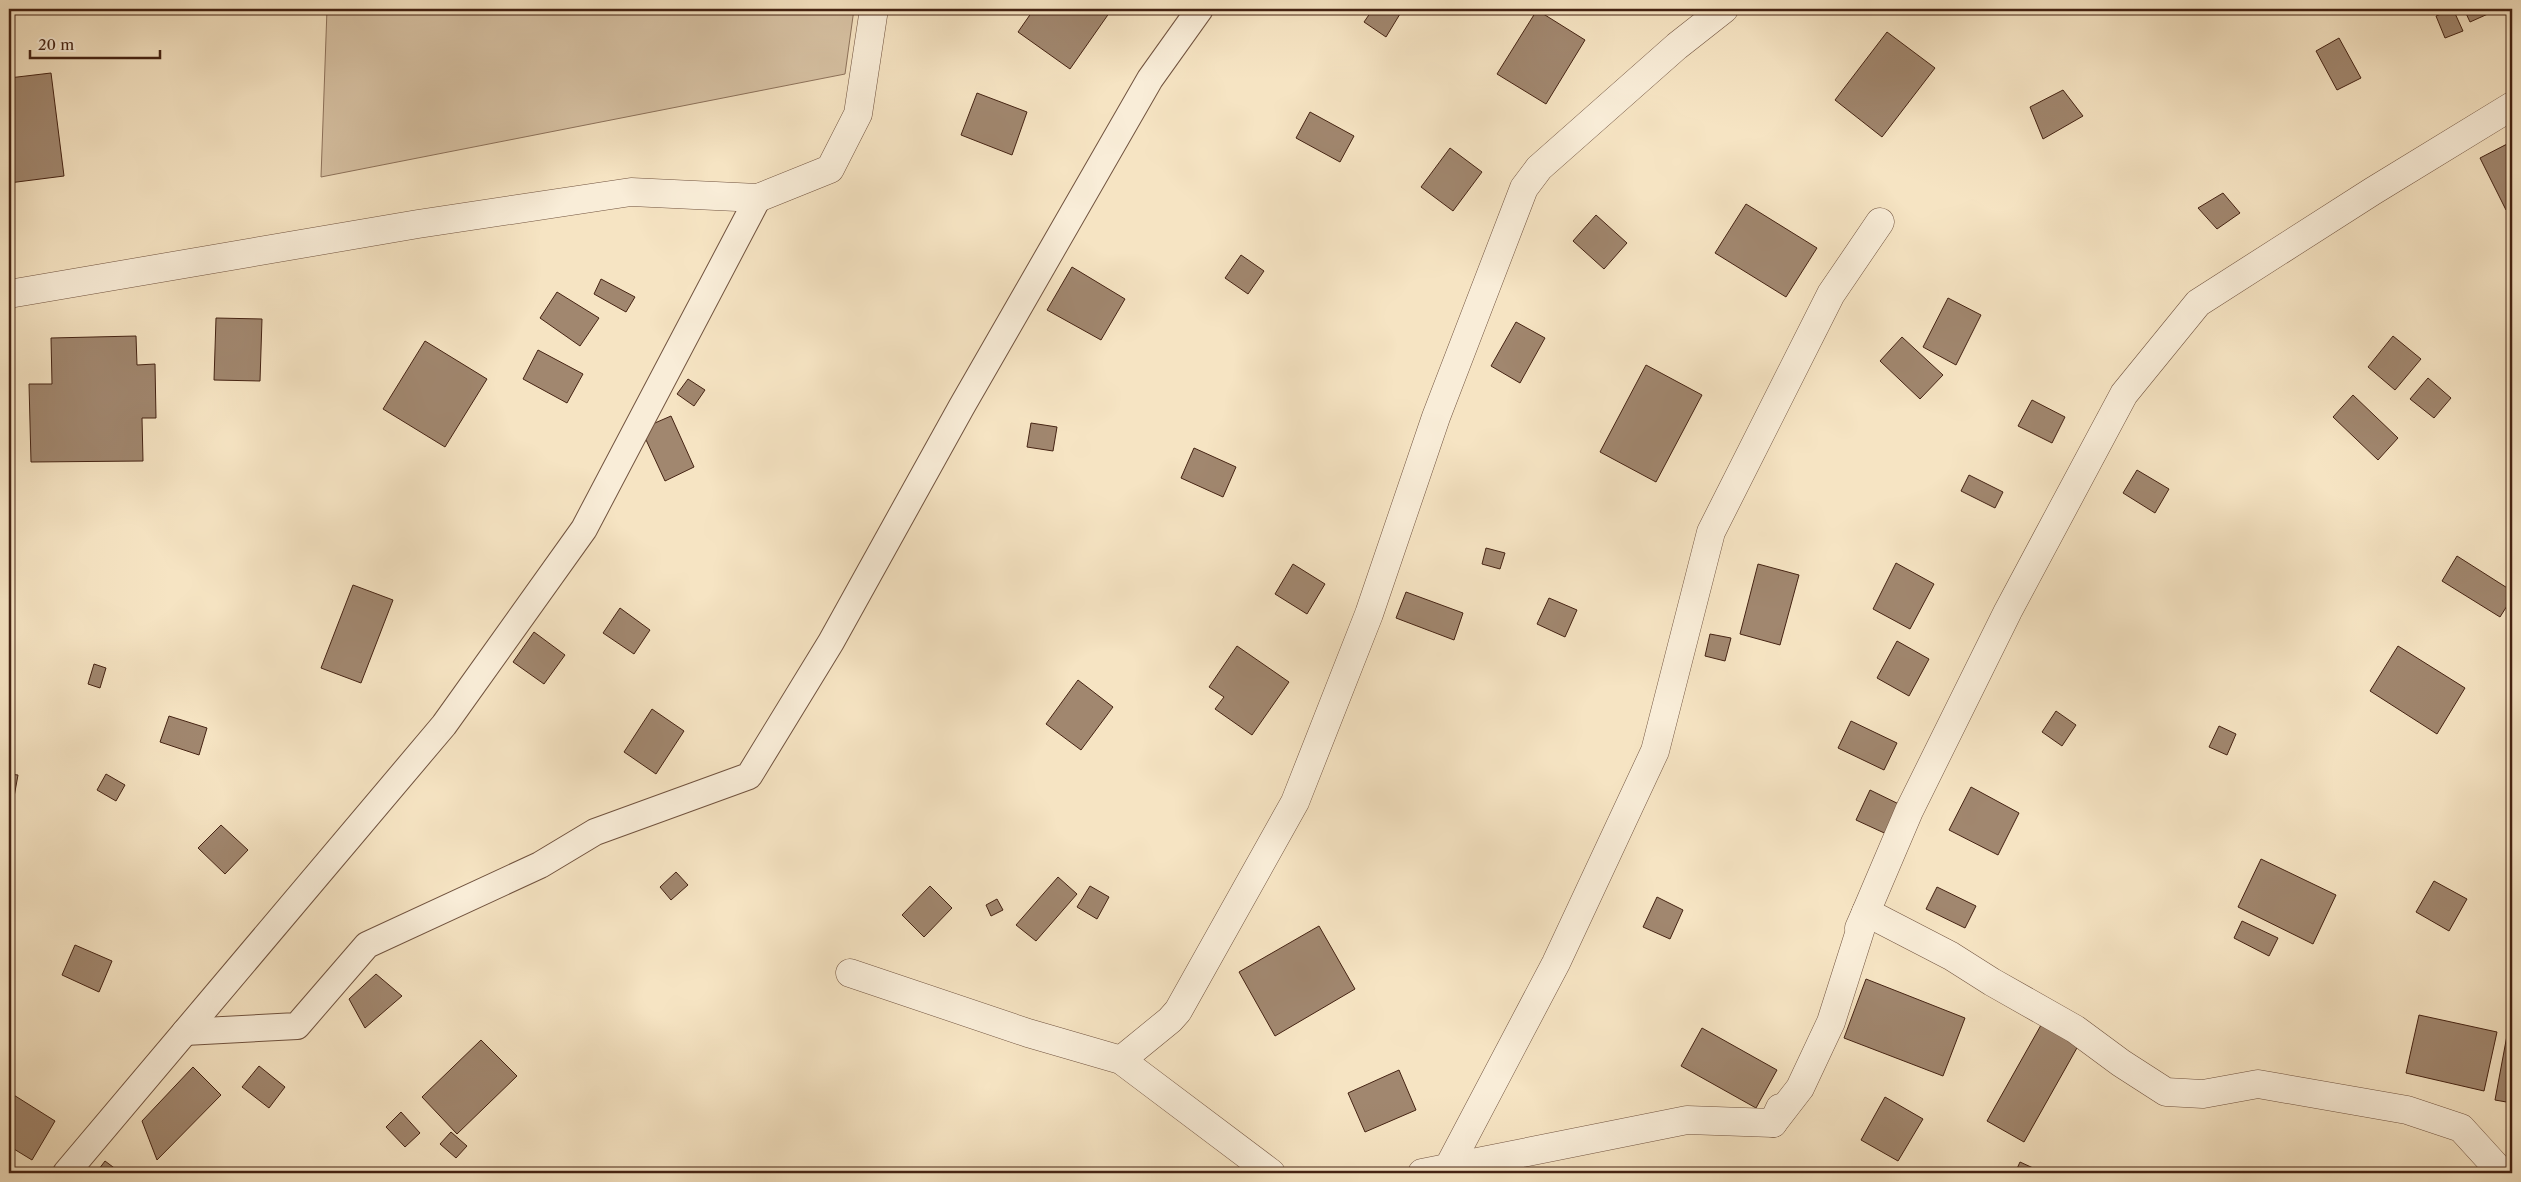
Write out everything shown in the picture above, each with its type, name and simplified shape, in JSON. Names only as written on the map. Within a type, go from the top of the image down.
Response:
[{"type":"street","points":[[9,294],[418,224],[631,192],[758,198],[830,169],[858,114],[874,9]]},
{"type":"street","points":[[1121,1060],[1170,1020],[1178,1011],[1295,802],[1369,614],[1436,417],[1524,188],[1539,168],[1677,46],[1724,9]]},
{"type":"street","points":[[1435,1170],[1687,1120],[1773,1123],[1909,811],[2004,620],[2124,394],[2198,303],[2373,191],[2512,106]]},
{"type":"street","points":[[1435,1170],[1556,963],[1655,751],[1710,532],[1830,294],[1880,222]]},
{"type":"street","points":[[1866,912],[1952,956],[1992,982],[2075,1029],[2121,1063],[2166,1092],[2203,1094],[2258,1084],[2407,1110],[2461,1128],[2502,1173]]},
{"type":"street","points":[[850,973],[1028,1033],[1121,1060],[1271,1173]]},
{"type":"lane","points":[[186,1032],[298,1026],[367,945],[540,865],[594,832],[749,776],[831,642],[962,406],[1150,79],[1200,9]]},
{"type":"lane","points":[[66,1173],[444,725],[584,529],[758,198]]},
{"type":"shaded area","points":[[327,9],[854,9],[845,74],[321,177]]},
{"type":"building","points":[[1034,9],[1112,9],[1070,69],[1018,32]]},
{"type":"building","points":[[1373,9],[1403,9],[1386,37],[1364,22]]},
{"type":"building","points":[[2453,9],[2463,31],[2445,38],[2436,16]]},
{"type":"building","points":[[2464,9],[2499,9],[2470,22]]},
{"type":"building","points":[[1537,10],[1585,40],[1546,104],[1497,74]]},
{"type":"building","points":[[1887,32],[1935,68],[1882,137],[1835,100]]},
{"type":"building","points":[[2339,38],[2361,78],[2337,90],[2316,51]]},
{"type":"building","points":[[51,73],[64,176],[9,183],[9,78]]},
{"type":"building","points":[[2063,90],[2083,116],[2043,139],[2030,107]]},
{"type":"building","points":[[977,93],[1027,112],[1012,155],[961,135]]},
{"type":"building","points":[[1310,112],[1354,136],[1340,162],[1296,138]]},
{"type":"building","points":[[2509,143],[2512,151],[2512,207],[2506,210],[2480,158]]},
{"type":"building","points":[[1450,148],[1482,172],[1453,211],[1421,187]]},
{"type":"building","points":[[2223,193],[2240,213],[2217,229],[2198,208]]},
{"type":"building","points":[[1746,204],[1817,248],[1786,297],[1715,253]]},
{"type":"building","points":[[1596,215],[1627,243],[1604,269],[1573,241]]},
{"type":"building","points":[[1241,255],[1264,271],[1248,294],[1225,278]]},
{"type":"building","points":[[1072,267],[1125,299],[1101,340],[1047,310]]},
{"type":"building","points":[[601,279],[635,297],[626,312],[594,294]]},
{"type":"building","points":[[557,292],[599,318],[580,346],[540,318]]},
{"type":"building","points":[[1948,298],[1981,315],[1956,365],[1923,347]]},
{"type":"building","points":[[216,318],[262,319],[260,381],[214,380]]},
{"type":"building","points":[[1516,322],[1545,338],[1520,383],[1491,366]]},
{"type":"building","points":[[136,336],[137,365],[155,364],[156,418],[142,418],[143,461],[31,462],[29,384],[52,384],[51,338]]},
{"type":"building","points":[[2393,336],[2421,359],[2395,390],[2368,367]]},
{"type":"building","points":[[1902,337],[1943,375],[1920,399],[1880,361]]},
{"type":"building","points":[[425,341],[487,379],[445,447],[383,409]]},
{"type":"building","points":[[538,350],[583,374],[567,403],[523,379]]},
{"type":"building","points":[[1646,365],[1702,395],[1656,482],[1600,452]]},
{"type":"building","points":[[2428,378],[2451,398],[2434,418],[2410,399]]},
{"type":"building","points":[[688,379],[705,390],[694,406],[677,394]]},
{"type":"building","points":[[2353,395],[2398,438],[2378,460],[2333,417]]},
{"type":"building","points":[[2032,400],[2065,417],[2052,443],[2018,426]]},
{"type":"building","points":[[671,416],[694,467],[665,481],[641,429]]},
{"type":"building","points":[[1031,423],[1057,427],[1053,451],[1027,447]]},
{"type":"building","points":[[1194,448],[1236,467],[1223,497],[1181,478]]},
{"type":"building","points":[[2137,470],[2169,489],[2155,513],[2123,493]]},
{"type":"building","points":[[1969,475],[2003,492],[1995,508],[1961,491]]},
{"type":"building","points":[[1486,548],[1505,553],[1500,569],[1482,564]]},
{"type":"building","points":[[2457,556],[2512,591],[2512,598],[2500,617],[2442,581]]},
{"type":"building","points":[[1896,563],[1934,584],[1910,629],[1873,609]]},
{"type":"building","points":[[1293,564],[1325,584],[1307,614],[1275,594]]},
{"type":"building","points":[[1758,564],[1799,575],[1780,645],[1740,634]]},
{"type":"building","points":[[353,585],[393,600],[361,683],[321,668]]},
{"type":"building","points":[[1406,592],[1463,613],[1454,640],[1396,618]]},
{"type":"building","points":[[1549,598],[1577,610],[1565,637],[1537,624]]},
{"type":"building","points":[[620,608],[650,630],[634,654],[603,633]]},
{"type":"building","points":[[534,632],[565,655],[544,684],[513,662]]},
{"type":"building","points":[[1710,634],[1731,638],[1725,661],[1705,656]]},
{"type":"building","points":[[1897,641],[1929,659],[1909,696],[1877,678]]},
{"type":"building","points":[[1237,646],[1289,682],[1252,735],[1215,709],[1224,697],[1209,687]]},
{"type":"building","points":[[2398,646],[2465,688],[2437,734],[2370,691]]},
{"type":"building","points":[[94,664],[106,668],[100,688],[88,684]]},
{"type":"building","points":[[1078,680],[1113,707],[1081,750],[1046,724]]},
{"type":"building","points":[[652,709],[684,731],[656,774],[624,752]]},
{"type":"building","points":[[2056,711],[2076,725],[2062,746],[2042,732]]},
{"type":"building","points":[[169,716],[207,728],[199,755],[160,742]]},
{"type":"building","points":[[1851,721],[1897,743],[1884,770],[1838,748]]},
{"type":"building","points":[[2219,726],[2236,734],[2227,755],[2209,747]]},
{"type":"building","points":[[9,774],[18,775],[14,797],[9,796]]},
{"type":"building","points":[[106,774],[125,785],[116,801],[97,790]]},
{"type":"building","points":[[1971,787],[2019,813],[1998,855],[1949,830]]},
{"type":"building","points":[[1870,790],[1907,808],[1893,837],[1856,820]]},
{"type":"building","points":[[221,825],[248,850],[225,874],[198,848]]},
{"type":"building","points":[[2261,859],[2336,895],[2313,944],[2238,907]]},
{"type":"building","points":[[676,872],[688,885],[671,900],[660,887]]},
{"type":"building","points":[[1058,877],[1077,894],[1036,941],[1016,925]]},
{"type":"building","points":[[2434,881],[2467,899],[2449,931],[2416,912]]},
{"type":"building","points":[[930,886],[952,908],[924,937],[902,915]]},
{"type":"building","points":[[1090,886],[1109,897],[1097,919],[1077,907]]},
{"type":"building","points":[[1937,887],[1976,906],[1965,928],[1926,909]]},
{"type":"building","points":[[1657,897],[1683,910],[1670,939],[1643,927]]},
{"type":"building","points":[[997,899],[1003,910],[991,916],[986,905]]},
{"type":"building","points":[[2242,921],[2278,938],[2269,956],[2234,938]]},
{"type":"building","points":[[1319,926],[1355,989],[1275,1036],[1239,972]]},
{"type":"building","points":[[75,945],[112,961],[99,992],[62,975]]},
{"type":"building","points":[[376,974],[402,996],[365,1028],[349,999]]},
{"type":"building","points":[[1866,979],[1965,1018],[1943,1076],[1844,1038]]},
{"type":"building","points":[[2419,1015],[2497,1032],[2484,1091],[2406,1073]]},
{"type":"building","points":[[2045,1018],[2082,1039],[2024,1142],[1987,1121]]},
{"type":"building","points":[[1702,1028],[1777,1070],[1756,1108],[1681,1066]]},
{"type":"building","points":[[2508,1030],[2512,1030],[2512,1103],[2495,1100]]},
{"type":"building","points":[[481,1040],[517,1076],[457,1134],[422,1097]]},
{"type":"building","points":[[259,1066],[285,1087],[269,1108],[242,1087]]},
{"type":"building","points":[[193,1067],[221,1095],[157,1160],[142,1121]]},
{"type":"building","points":[[1399,1070],[1416,1110],[1365,1132],[1348,1093]]},
{"type":"building","points":[[9,1092],[55,1121],[32,1160],[9,1146]]},
{"type":"building","points":[[1885,1097],[1923,1119],[1898,1161],[1861,1140]]},
{"type":"building","points":[[401,1112],[420,1133],[405,1147],[386,1127]]},
{"type":"building","points":[[451,1132],[467,1146],[456,1158],[440,1144]]},
{"type":"building","points":[[105,1161],[121,1173],[96,1173]]},
{"type":"building","points":[[2020,1162],[2044,1173],[2015,1173]]}]
